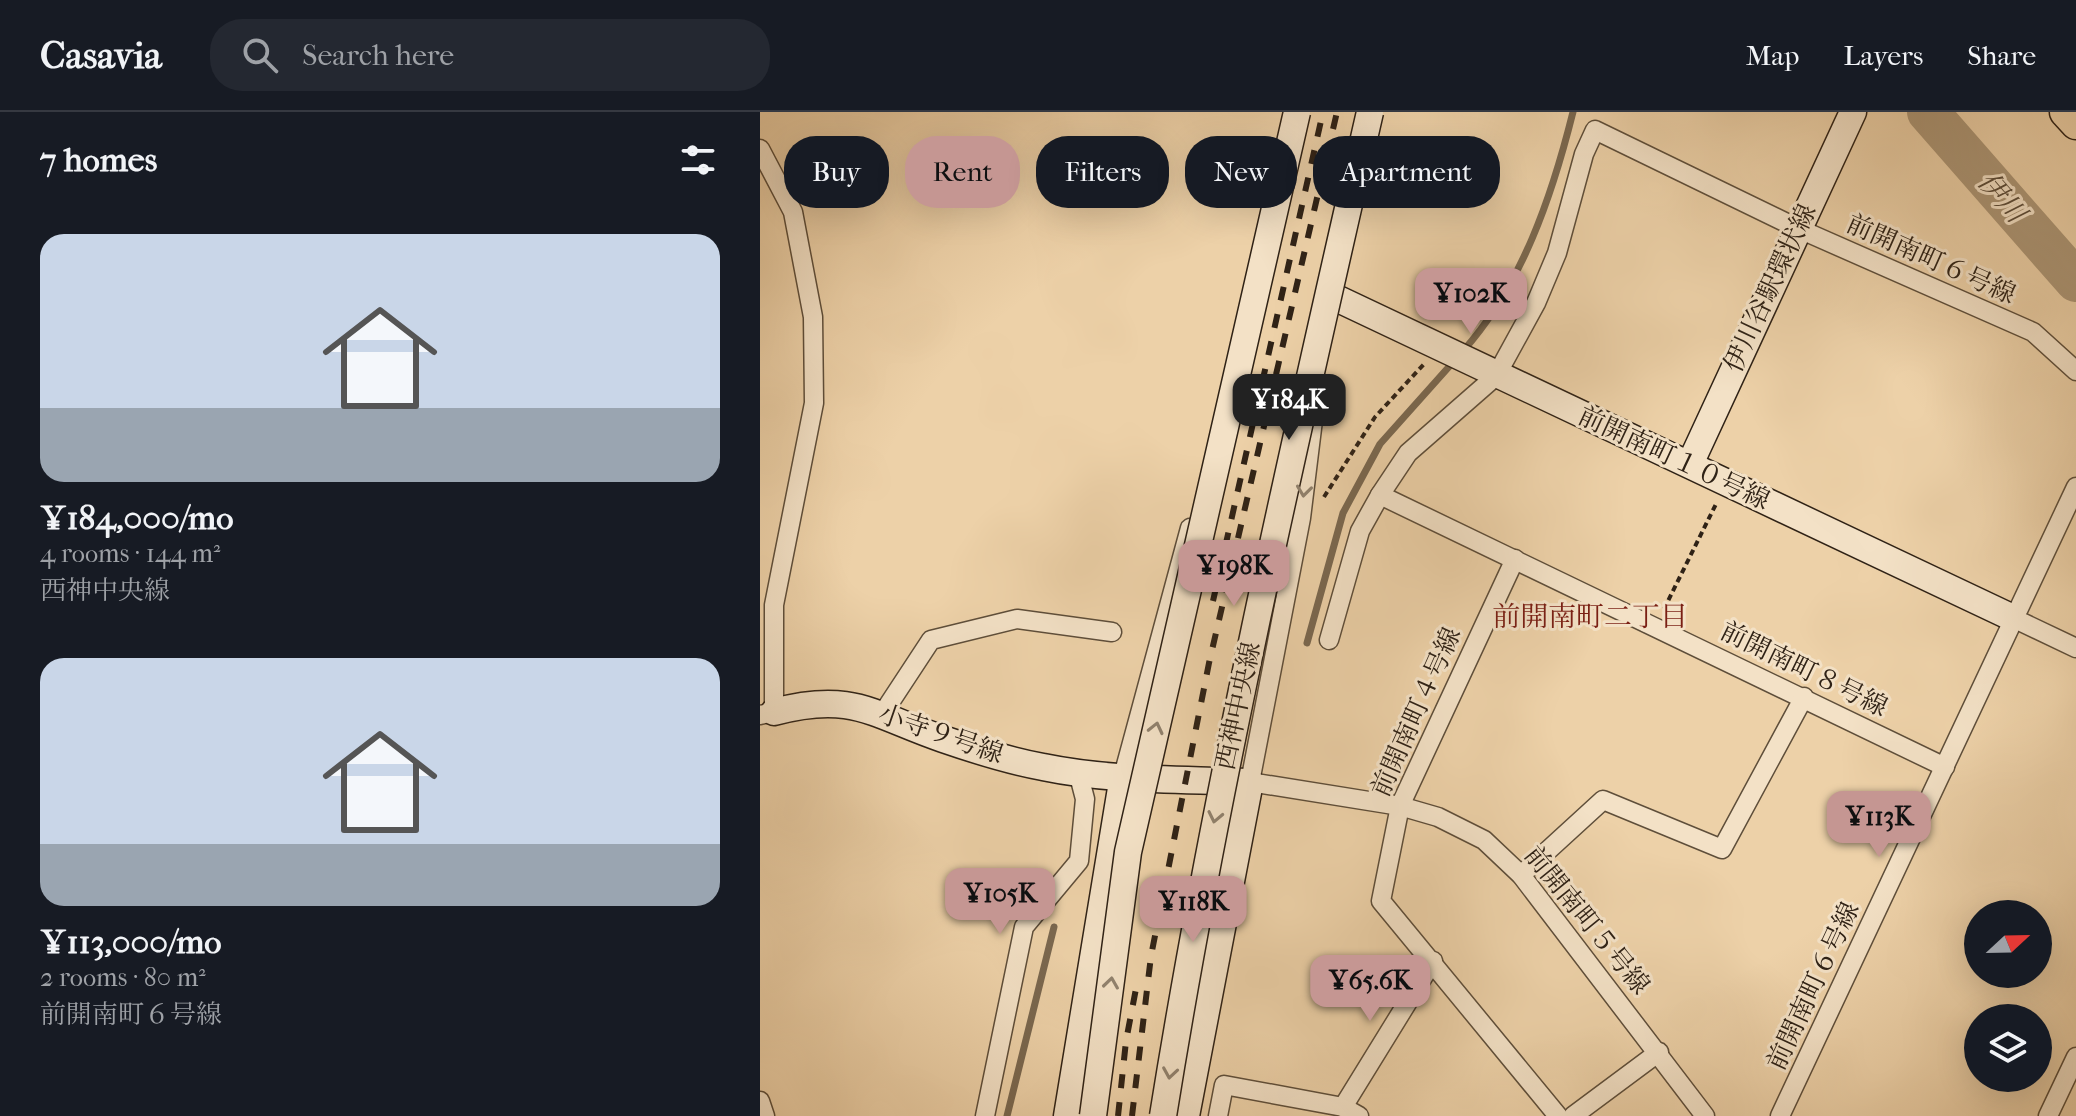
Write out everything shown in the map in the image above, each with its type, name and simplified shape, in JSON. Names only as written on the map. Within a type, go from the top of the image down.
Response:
[{"type":"main road","points":[[2065,112],[2076,124]]},
{"type":"street","points":[[1067,1116],[1123,776],[1195,506],[1286,112]]},
{"type":"street","points":[[1093,1116],[1128,852],[1297,112]]},
{"type":"street","name":"西神中央線","points":[[1163,1116],[1201,886],[1370,112]]},
{"type":"street","name":"西神中央線","points":[[1250,782],[1301,518],[1314,412],[1334,297],[1378,112]]},
{"type":"street","name":"伊川谷駅環状線","points":[[1690,464],[1853,112]]},
{"type":"street","name":"前開南町６号線","points":[[1329,640],[1360,531],[1380,495],[1408,453],[1489,373],[1536,303],[1557,253],[1580,167],[1595,130],[1797,228],[2033,332],[2076,371]]},
{"type":"street","points":[[760,149],[793,212],[813,317],[814,403],[774,605],[767,713]]},
{"type":"street","name":"前開南町１０号線","points":[[1334,297],[1431,355],[1489,373],[1690,464],[2013,618]]},
{"type":"street","name":"前開南町６号線","points":[[1780,1116],[2076,487]]},
{"type":"street","name":"前開南町８号線","points":[[1380,495],[1945,767]]},
{"type":"street","name":"前開南町４号線","points":[[1515,559],[1400,806],[1381,901],[1558,1116]]},
{"type":"street","points":[[2013,618],[2076,648]]},
{"type":"street","points":[[883,713],[931,640],[1017,619],[1112,632]]},
{"type":"street","points":[[1521,875],[1603,800],[1722,849],[1804,697]]},
{"type":"street","name":"小寺９号線","points":[[767,713],[798,706],[838,703],[883,713],[942,739],[1043,767],[1123,776],[1250,782]]},
{"type":"street","points":[[985,1116],[1024,927],[1079,861],[1085,799],[1078,772]]},
{"type":"street","points":[[1186,1116],[1250,782]]},
{"type":"street","name":"前開南町５号線","points":[[1250,782],[1400,806],[1438,817],[1484,840],[1521,875],[1705,1116]]},
{"type":"street","points":[[1218,1116],[1224,1085],[1351,1112],[1433,961]]},
{"type":"street","points":[[1573,1116],[1659,1052]]},
{"type":"street","points":[[2048,1116],[2076,1057]]},
{"type":"street","points":[[760,1101],[765,1116]]},
{"type":"path","points":[[1320,500],[1375,417],[1431,355]]},
{"type":"path","points":[[1656,626],[1727,482]]},
{"type":"waterway","points":[[1463,351],[1484,325],[1518,269],[1545,207],[1573,112]]},
{"type":"waterway","name":"伊川","points":[[1928,112],[2076,281]]},
{"type":"waterway","points":[[1307,643],[1343,513],[1380,444],[1455,360]]},
{"type":"waterway","points":[[1007,1116],[1054,927]]},
{"type":"railway","points":[[1213,601],[1323,112]]},
{"type":"railway","points":[[1132,1116],[1151,956],[1209,663],[1337,112]]},
{"type":"railway","points":[[1118,1116],[1126,1041],[1138,978]]},
{"type":"district","name":"前開南町二丁目","points":[[1590,616]]}]
